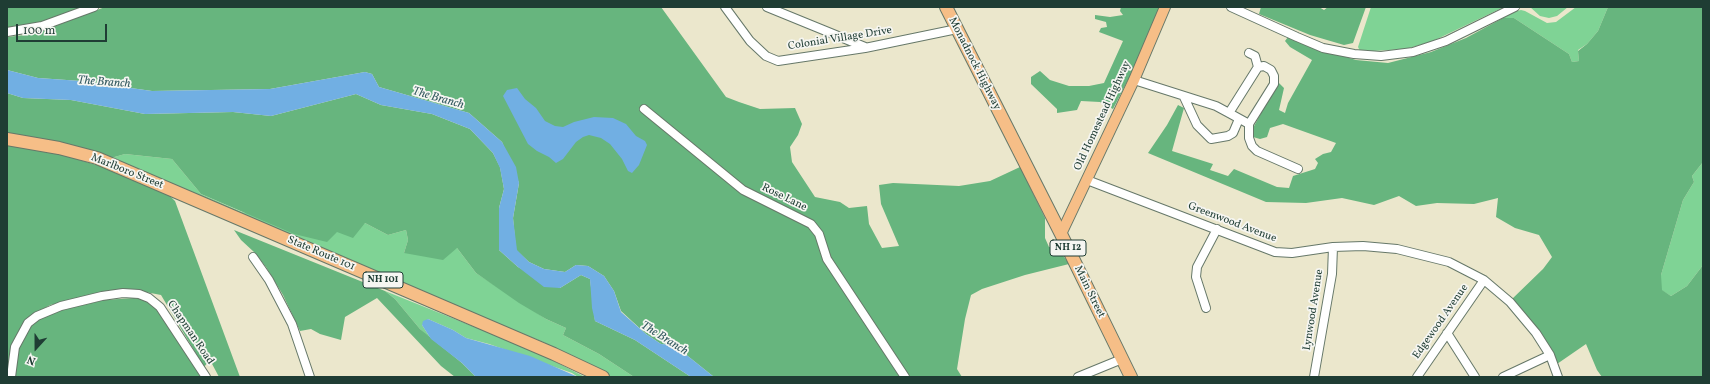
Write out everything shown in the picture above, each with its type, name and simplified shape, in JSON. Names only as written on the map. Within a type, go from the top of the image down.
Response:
[{"type":"highway","name":"Monadnock Highway","points":[[946,7],[1003,121]]},
{"type":"highway","name":"Main Street","points":[[1003,121],[1061,234],[1131,377]]},
{"type":"highway","name":"Marlboro Street","points":[[7,139],[58,148],[97,158],[198,202]]},
{"type":"highway","name":"State Route 101","points":[[198,202],[554,354],[603,377]]},
{"type":"highway","name":"State Route 101","points":[[554,354],[594,377]]},
{"type":"main road","name":"Old Homestead Highway","points":[[1061,234],[1134,80],[1165,7]]},
{"type":"street","points":[[7,32],[42,26],[94,7]]},
{"type":"street","name":"Colonial Village Drive","points":[[725,7],[750,41],[766,56],[778,60],[865,48],[957,29]]},
{"type":"street","points":[[767,7],[865,48]]},
{"type":"street","points":[[1231,7],[1323,48],[1354,54],[1380,56],[1413,52],[1446,41],[1515,7]]},
{"type":"street","points":[[1229,113],[1258,67],[1255,56],[1249,52]]},
{"type":"street","points":[[1258,67],[1264,66],[1271,70],[1274,76],[1274,84],[1249,124],[1249,138],[1252,146],[1257,151],[1298,169]]},
{"type":"street","points":[[1134,80],[1216,106],[1239,120],[1249,124]]},
{"type":"street","points":[[1184,97],[1197,125],[1211,139],[1228,136],[1233,132],[1239,120]]},
{"type":"street","name":"Rose Lane","points":[[644,109],[743,190],[810,224],[819,234],[827,260],[905,377]]},
{"type":"street","name":"Greenwood Avenue","points":[[1087,180],[1275,252],[1292,253],[1333,247],[1363,246],[1397,249],[1449,262],[1484,280],[1510,302],[1536,334],[1550,355],[1558,377]]},
{"type":"street","points":[[1206,308],[1196,277],[1197,267],[1217,229]]},
{"type":"street","name":"Lynwood Avenue","points":[[1314,377],[1332,274],[1333,247]]},
{"type":"street","points":[[253,257],[270,280],[292,324],[310,377]]},
{"type":"street","name":"Edgewood Avenue","points":[[1417,377],[1484,280]]},
{"type":"street","name":"Chapman Road","points":[[11,377],[16,347],[28,324],[37,316],[61,306],[102,296],[139,294],[150,298],[160,307],[206,377]]},
{"type":"street","points":[[1447,333],[1475,377]]},
{"type":"street","points":[[1503,377],[1550,355]]},
{"type":"street","points":[[1078,377],[1122,360]]},
{"type":"green space","points":[[7,7],[90,7],[43,23],[7,29]]},
{"type":"green space","points":[[105,7],[661,7],[726,97],[760,109],[795,108],[802,124],[798,135],[790,147],[792,162],[815,197],[840,202],[849,208],[867,206],[869,224],[882,248],[899,246],[881,204],[879,185],[893,183],[959,186],[990,181],[1020,167],[1045,218],[1045,238],[1049,247],[1058,248],[1069,264],[1025,275],[982,289],[971,295],[965,319],[957,369],[962,377],[714,377],[674,345],[661,344],[646,334],[621,311],[614,291],[604,276],[588,266],[576,265],[565,272],[544,269],[529,262],[516,250],[513,218],[519,183],[502,142],[469,113],[379,87],[372,74],[365,72],[270,89],[152,91],[81,81],[38,78],[7,70],[7,37],[34,34]]},
{"type":"green space","points":[[1121,7],[1161,7],[1132,72],[1113,109],[1100,102],[1081,101],[1077,110],[1057,113],[1057,109],[1031,84],[1031,77],[1040,71],[1050,80],[1069,86],[1089,86],[1104,83],[1123,41],[1099,32],[1101,28],[1107,27],[1106,22],[1095,19],[1095,15],[1110,17],[1123,15],[1120,11]]},
{"type":"green space","points":[[1261,7],[1319,7],[1324,10],[1328,7],[1366,7],[1353,43],[1344,45],[1310,35],[1259,14]]},
{"type":"green space","points":[[1371,7],[1504,7],[1433,41],[1406,49],[1360,51],[1358,47]]},
{"type":"green space","points":[[1530,7],[1568,7],[1557,16],[1549,18],[1540,16]]},
{"type":"green space","points":[[1576,7],[1608,7],[1598,31],[1587,44],[1578,50],[1579,61],[1572,62],[1569,54],[1514,18],[1503,18],[1513,12],[1521,10],[1547,23],[1556,22]]},
{"type":"green space","points":[[1608,7],[1703,7],[1703,162],[1692,176],[1694,182],[1683,200],[1661,275],[1662,290],[1671,296],[1687,286],[1703,265],[1703,377],[1602,377],[1597,370],[1586,344],[1557,364],[1512,299],[1543,269],[1552,257],[1539,235],[1515,228],[1496,217],[1498,198],[1474,204],[1437,203],[1416,206],[1399,196],[1374,205],[1342,198],[1306,203],[1266,202],[1148,153],[1167,125],[1178,105],[1184,108],[1172,151],[1213,164],[1210,170],[1228,176],[1234,169],[1277,187],[1289,188],[1293,176],[1315,169],[1318,163],[1315,159],[1323,154],[1331,152],[1336,143],[1283,124],[1270,128],[1267,137],[1260,139],[1253,137],[1253,128],[1278,82],[1284,88],[1279,110],[1285,113],[1288,103],[1312,60],[1290,47],[1285,41],[1288,37],[1356,60],[1388,63],[1431,52],[1466,38],[1503,18],[1514,18],[1569,54],[1572,62],[1579,61],[1578,51],[1587,44],[1598,31]]},
{"type":"green space","points":[[7,93],[23,98],[71,100],[145,114],[233,112],[271,116],[356,94],[381,105],[432,114],[470,129],[493,153],[500,167],[504,189],[499,208],[499,250],[518,267],[560,288],[581,275],[590,279],[595,321],[635,340],[691,377],[634,377],[599,354],[563,335],[566,328],[546,319],[519,303],[476,273],[457,248],[443,260],[404,253],[408,240],[406,230],[388,235],[365,223],[353,238],[337,232],[327,242],[294,234],[201,194],[172,159],[125,154],[111,158],[7,138]]},
{"type":"green space","points":[[7,145],[59,154],[107,168],[166,192],[175,201],[240,377],[219,377],[210,360],[204,367],[161,295],[130,289],[50,305],[33,315],[23,325],[7,377]]},
{"type":"green space","points":[[125,154],[172,159],[201,194],[242,212],[337,232],[365,223],[388,235],[406,230],[408,240],[404,253],[457,248],[476,273],[546,319],[566,328],[563,335],[599,354],[634,377],[611,377],[543,342],[279,234],[192,196],[139,169],[111,158]]},
{"type":"green space","points":[[1703,162],[1703,265],[1687,286],[1671,296],[1661,290],[1661,275],[1683,200],[1694,182],[1692,176]]},
{"type":"green space","points":[[234,230],[385,291],[395,299],[420,329],[462,363],[476,377],[455,377],[441,366],[377,298],[345,317],[341,340],[320,334],[311,329],[300,331],[283,295],[266,267],[254,252],[241,240]]},
{"type":"green space","points":[[385,291],[534,351],[585,377],[578,377],[572,373],[489,344],[466,338],[453,330],[428,319],[422,325],[431,339],[420,329],[395,299]]},
{"type":"green space","points":[[134,298],[146,300],[157,308],[202,377],[15,377],[18,349],[30,327],[40,315],[104,300]]},
{"type":"water","points":[[7,70],[38,78],[81,81],[152,91],[270,89],[365,72],[372,74],[379,87],[469,113],[502,142],[516,167],[519,183],[513,218],[517,250],[529,262],[544,269],[565,272],[576,265],[588,266],[604,276],[614,291],[621,312],[646,334],[661,344],[674,345],[714,377],[691,377],[635,340],[595,321],[592,308],[590,279],[581,275],[560,288],[544,287],[499,250],[499,208],[504,189],[500,168],[493,153],[470,129],[432,114],[381,105],[356,94],[271,116],[233,112],[145,114],[71,100],[23,98],[7,93]]},
{"type":"water","points":[[517,88],[525,99],[536,108],[545,121],[555,126],[563,127],[574,122],[594,117],[613,118],[626,124],[636,136],[645,141],[647,145],[639,165],[632,173],[628,171],[622,159],[610,144],[601,138],[589,135],[576,142],[563,159],[556,163],[528,144],[503,96],[507,90]]},
{"type":"water","points":[[428,319],[453,330],[466,338],[530,356],[578,377],[476,377],[462,363],[431,339],[422,325],[423,321]]},
{"type":"water label","name":"The Branch","points":[[104,83]]},
{"type":"water label","name":"The Branch","points":[[438,99]]},
{"type":"water label","name":"The Branch","points":[[664,339]]}]
